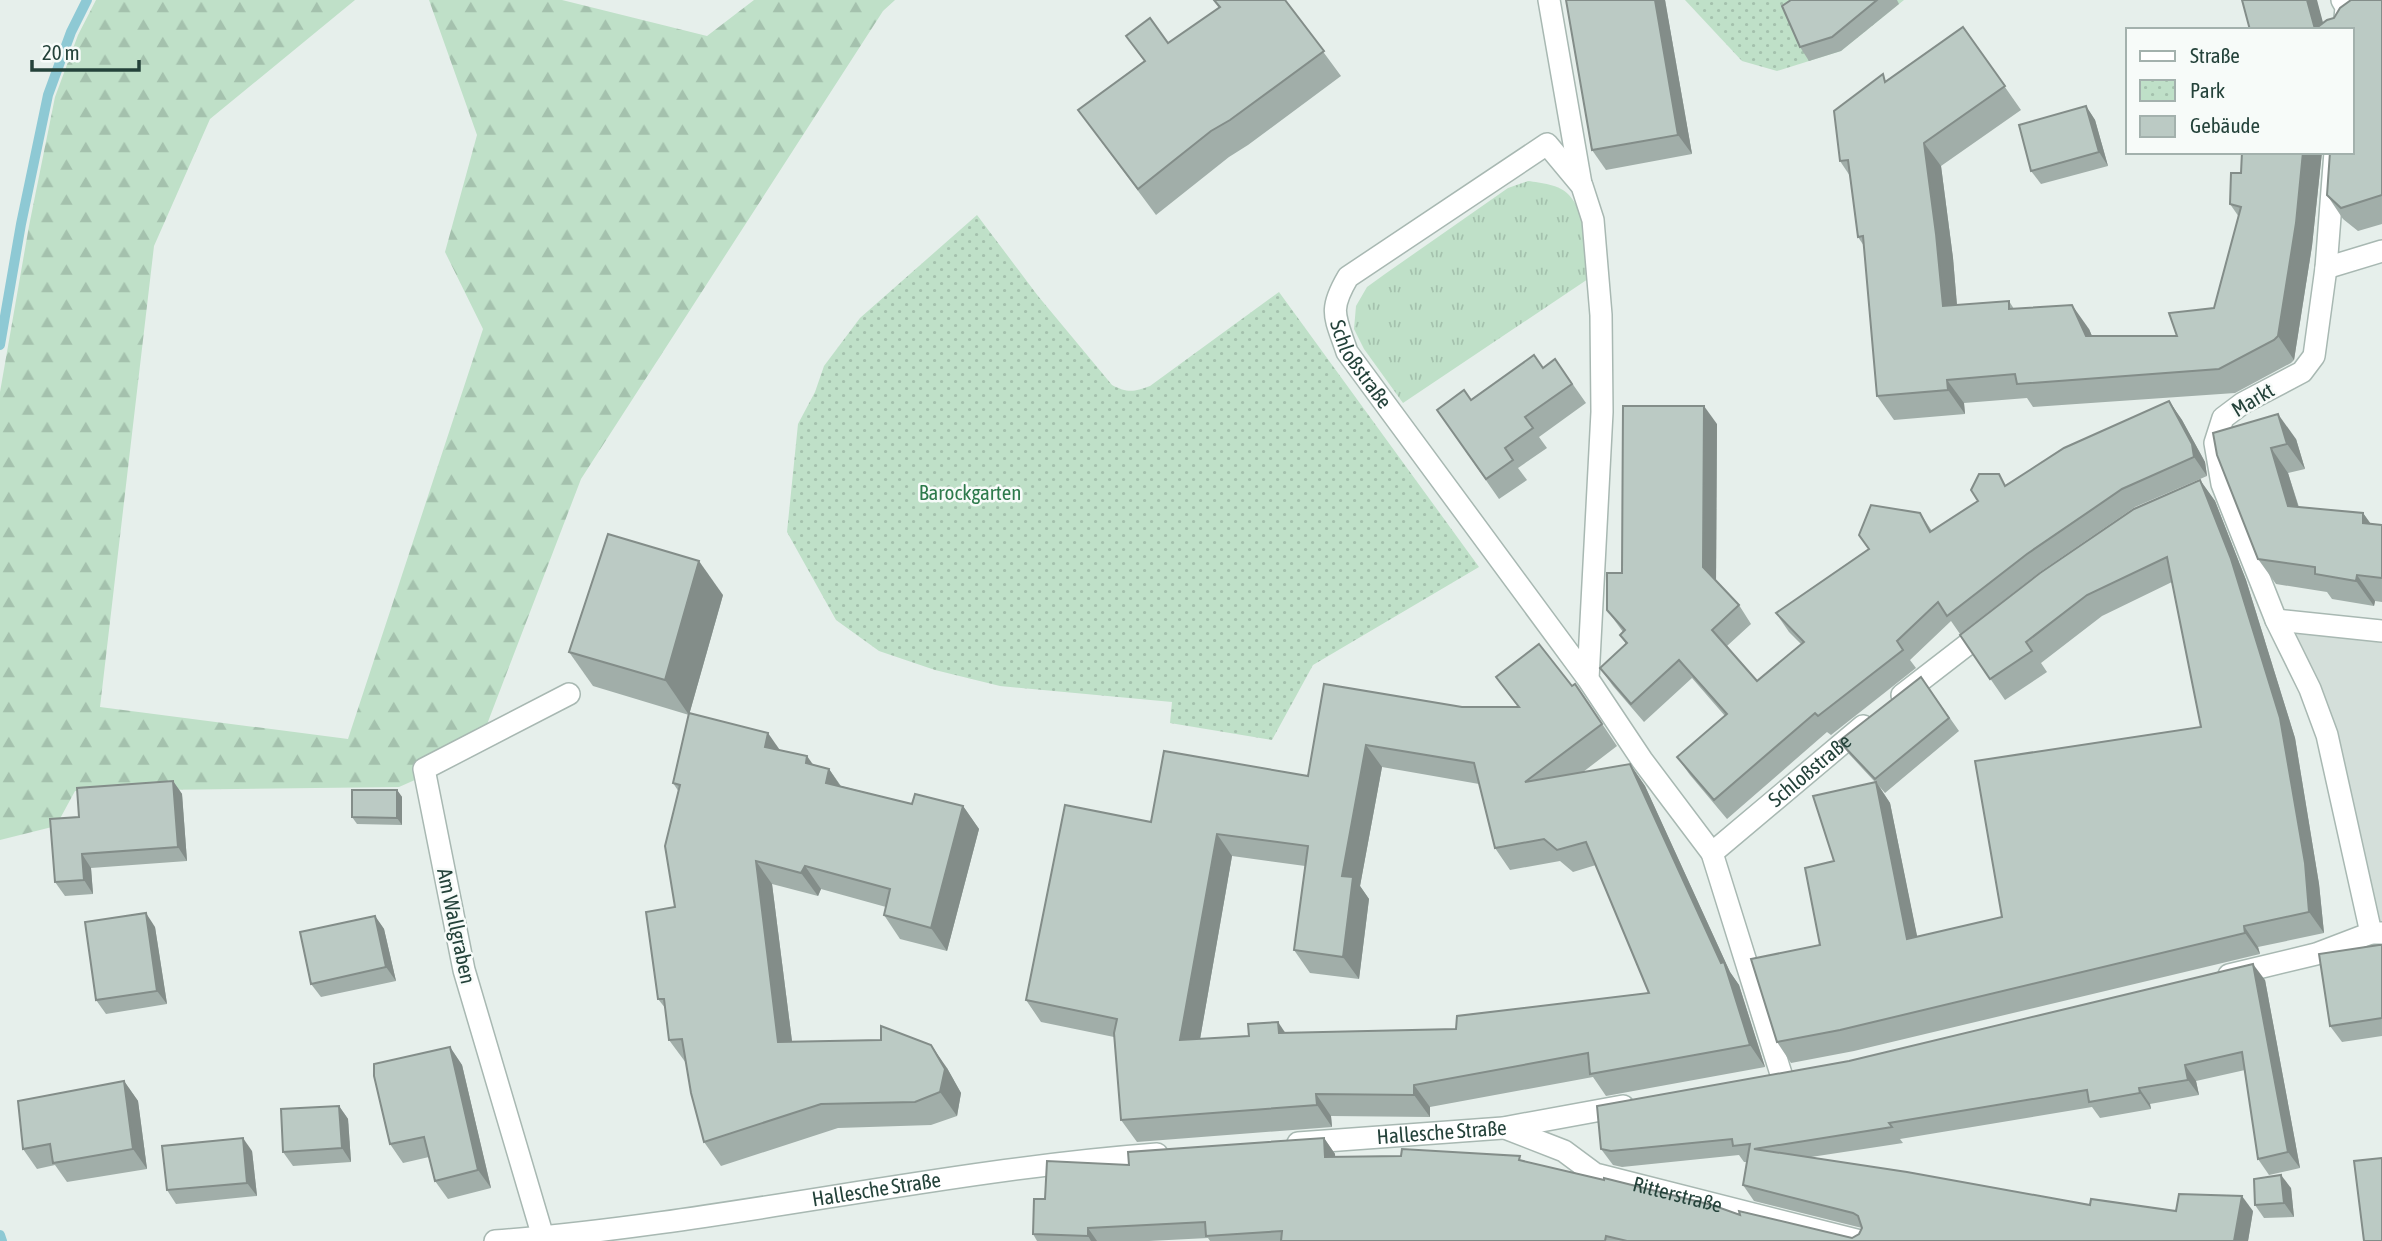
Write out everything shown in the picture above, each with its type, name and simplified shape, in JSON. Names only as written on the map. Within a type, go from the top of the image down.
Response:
[{"type":"street","name":"Schloßstraße","points":[[1549,0],[1582,186],[1593,220],[1601,315],[1602,412],[1588,679]]},
{"type":"street","points":[[2344,28],[2346,2]]},
{"type":"street","name":"Schloßstraße","points":[[1582,186],[1547,144],[1348,277],[1337,296],[1333,312],[1347,352],[1588,679],[1642,760],[1712,853],[1775,1078],[1807,1073]]},
{"type":"street","name":"Markt","points":[[2335,154],[2326,268],[2314,356],[2302,372],[2243,403],[2223,418],[2215,443],[2222,484],[2276,620],[2310,689],[2327,735],[2377,933]]},
{"type":"street","points":[[2326,268],[2382,251]]},
{"type":"street","points":[[2199,494],[2222,484]]},
{"type":"street","name":"Schloßstraße","points":[[1712,853],[1834,748],[2004,616]]},
{"type":"street","points":[[2276,620],[2382,631]]},
{"type":"street","name":"Am Wallgraben","points":[[543,1237],[464,970],[424,769],[569,694]]},
{"type":"street","points":[[2208,980],[2316,954],[2377,933]]},
{"type":"street","name":"Hallesche Straße","points":[[1272,1145],[1503,1128],[1649,1101]]},
{"type":"street","name":"Ritterstraße","points":[[1503,1128],[1564,1151],[1595,1174],[1860,1241]]},
{"type":"street","name":"Hallesche Straße","points":[[495,1241],[821,1200],[1019,1168],[1178,1152]]},
{"type":"shaded area","points":[[2276,620],[2382,631],[2382,933],[2327,735]]},
{"type":"green space","points":[[96,0],[355,0],[210,119],[154,246],[100,707],[348,739],[483,329],[445,252],[477,135],[429,0],[562,0],[707,36],[754,0],[895,0],[883,11],[581,479],[476,753],[399,787],[75,791],[56,826],[0,840],[0,392],[55,97],[78,35]]},
{"type":"green space","points":[[1685,0],[1904,0],[1841,51],[1777,71],[1742,61]]},
{"type":"green space","points":[[1528,181],[1560,188],[1575,204],[1585,235],[1588,279],[1403,403],[1364,349],[1354,329],[1356,306],[1367,287],[1508,188]]},
{"type":"green space","name":"Barockgarten","points":[[977,215],[1038,296],[1112,385],[1122,389],[1135,390],[1150,386],[1279,292],[1479,567],[1313,665],[1272,740],[1170,723],[1172,702],[1000,686],[935,670],[879,651],[836,620],[787,532],[798,424],[815,392],[824,366],[860,318]]},
{"type":"building","points":[[1214,0],[1285,0],[1324,51],[1211,131],[1138,189],[1078,110],[1145,61],[1126,36],[1150,18],[1168,43],[1220,7]]},
{"type":"building","points":[[1566,0],[1655,0],[1678,135],[1592,150]]},
{"type":"building","points":[[1791,0],[1877,0],[1832,37],[1800,47],[1782,6]]},
{"type":"building","points":[[2242,0],[2307,0],[2315,28],[2249,28]]},
{"type":"building","points":[[2351,0],[2382,0],[2382,195],[2341,208],[2327,195],[2330,154],[2354,154],[2354,28],[2316,28],[2334,18],[2340,8]]},
{"type":"building","points":[[1963,27],[2005,86],[1924,143],[1943,306],[2009,301],[2009,309],[2072,305],[2086,336],[2177,336],[2169,313],[2214,308],[2241,207],[2230,204],[2231,173],[2241,173],[2242,154],[2303,154],[2296,223],[2278,336],[2219,369],[2017,384],[2015,374],[1947,380],[1948,390],[1877,396],[1863,236],[1858,237],[1848,160],[1840,161],[1834,111],[1883,74],[1885,82]]},
{"type":"building","points":[[2086,106],[2099,152],[2031,171],[2019,125]]},
{"type":"building","points":[[1534,355],[1543,368],[1555,359],[1572,384],[1525,417],[1533,428],[1505,448],[1513,460],[1486,479],[1437,410],[1464,390],[1471,400]]},
{"type":"building","points":[[2169,401],[2192,444],[2194,457],[2122,489],[2027,554],[1947,616],[1938,602],[1897,641],[1903,650],[1818,716],[1815,713],[1714,800],[1677,757],[1727,714],[1679,660],[1631,704],[1600,668],[1627,643],[1620,635],[1625,630],[1607,610],[1607,573],[1622,573],[1623,406],[1704,406],[1703,567],[1739,605],[1712,630],[1757,681],[1804,642],[1776,613],[1869,549],[1859,535],[1871,505],[1920,513],[1930,532],[1978,501],[1971,490],[1979,474],[1999,474],[2005,486],[2064,448]]},
{"type":"building","points":[[2278,414],[2287,444],[2271,448],[2288,506],[2363,513],[2363,523],[2382,525],[2382,578],[2357,575],[2356,581],[2315,574],[2315,567],[2258,559],[2217,455],[2213,433]]},
{"type":"building","points":[[2200,480],[2231,559],[2280,718],[2305,863],[2309,912],[2244,926],[2245,933],[1840,1030],[1777,1042],[1751,959],[1820,945],[1805,868],[1834,861],[1813,796],[1876,782],[1907,939],[2002,917],[1975,761],[2201,727],[2167,557],[2087,595],[2026,642],[2032,651],[1990,679],[1960,635],[2040,573],[2134,509]]},
{"type":"building","points":[[608,534],[699,561],[665,680],[569,652]]},
{"type":"building","points":[[1539,644],[1572,686],[1575,684],[1602,724],[1525,782],[1630,764],[1721,963],[1724,962],[1750,1045],[1590,1074],[1588,1053],[1414,1085],[1414,1095],[1316,1094],[1317,1105],[1121,1120],[1114,1033],[1117,1019],[1026,1000],[1065,805],[1151,822],[1164,751],[1308,776],[1324,684],[1462,707],[1519,707],[1496,677]],"holes":[[[1366,745],[1474,763],[1495,848],[1544,839],[1557,850],[1586,842],[1649,993],[1457,1016],[1456,1029],[1279,1033],[1278,1022],[1248,1024],[1249,1036],[1180,1040],[1217,834],[1308,846],[1294,950],[1343,957],[1353,877],[1342,876]]]},
{"type":"building","points":[[1921,677],[1949,718],[1875,779],[1839,741]]},
{"type":"building","points":[[689,713],[768,733],[765,747],[807,756],[806,763],[829,769],[826,783],[912,804],[915,794],[963,806],[931,928],[884,915],[890,889],[805,866],[801,873],[756,861],[778,1042],[881,1040],[881,1026],[931,1045],[945,1069],[940,1092],[915,1102],[821,1104],[704,1142],[691,1093],[682,1039],[669,1040],[664,999],[658,999],[646,912],[675,907],[665,846],[680,785],[673,783]]},
{"type":"building","points":[[173,781],[178,847],[82,854],[84,880],[55,882],[50,819],[79,817],[77,788]]},
{"type":"building","points":[[352,790],[397,790],[397,818],[352,817]]},
{"type":"building","points":[[146,913],[157,991],[96,1000],[85,922]]},
{"type":"building","points":[[375,916],[386,967],[311,984],[300,932]]},
{"type":"building","points":[[2382,945],[2382,1018],[2330,1026],[2319,954]]},
{"type":"building","points":[[2253,964],[2288,1152],[2258,1159],[2242,1052],[2185,1065],[2188,1080],[2139,1088],[2140,1093],[2089,1102],[2087,1090],[1889,1123],[1892,1127],[1754,1149],[1907,1172],[2090,1205],[2091,1199],[2176,1211],[2179,1194],[2242,1196],[2234,1241],[1627,1241],[1606,1236],[1605,1241],[1281,1241],[1282,1231],[1206,1236],[1205,1222],[1088,1228],[1088,1236],[1033,1234],[1034,1199],[1045,1199],[1047,1161],[1129,1165],[1128,1152],[1324,1138],[1325,1157],[1401,1156],[1402,1149],[1520,1156],[1519,1160],[1604,1178],[1712,1205],[1740,1215],[1739,1211],[1852,1238],[1859,1234],[1862,1228],[1858,1216],[1853,1213],[1743,1185],[1750,1144],[1733,1146],[1732,1139],[1611,1151],[1601,1149],[1597,1106],[1849,1061]]},
{"type":"building","points":[[450,1047],[478,1170],[435,1181],[424,1137],[390,1144],[374,1076],[374,1064]]},
{"type":"building","points":[[124,1081],[133,1149],[53,1163],[50,1144],[23,1149],[18,1101]]},
{"type":"building","points":[[339,1106],[342,1148],[283,1152],[281,1109]]},
{"type":"building","points":[[243,1138],[247,1183],[167,1190],[162,1146]]},
{"type":"building","points":[[2382,1158],[2382,1241],[2364,1241],[2354,1161]]},
{"type":"building","points":[[2281,1175],[2284,1203],[2255,1205],[2254,1179]]},
{"type":"waterway","points":[[0,345],[21,224],[48,95],[71,32],[87,0]]},
{"type":"waterway","points":[[0,1235],[2,1241]]}]
